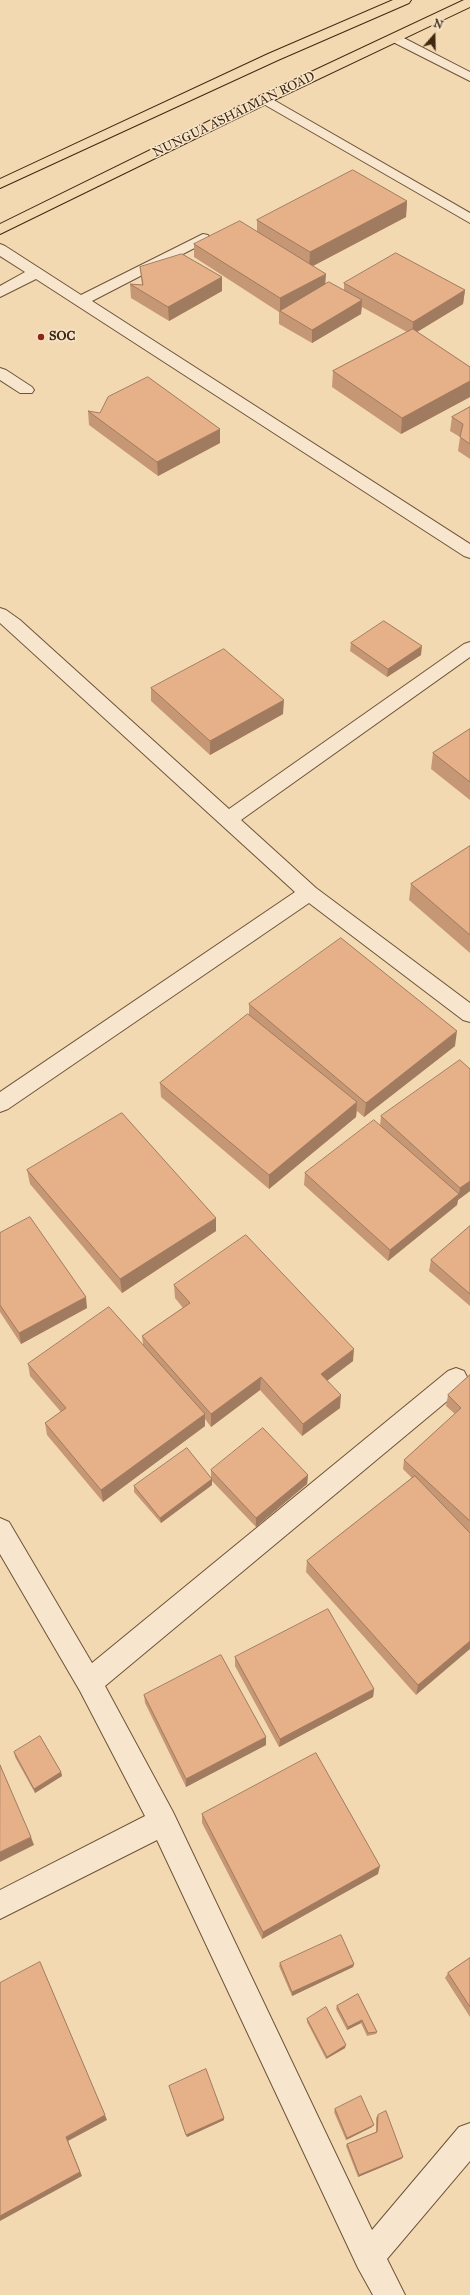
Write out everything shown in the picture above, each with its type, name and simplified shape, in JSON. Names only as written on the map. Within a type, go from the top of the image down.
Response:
[{"type":"main road","points":[[0,184],[273,57],[404,0]]},
{"type":"main road","name":"NUNGUA ASHAIMAN ROAD","points":[[0,230],[265,99],[470,2]]},
{"type":"street","points":[[396,38],[470,77]]},
{"type":"street","points":[[265,99],[470,219]]},
{"type":"street","points":[[82,301],[203,238]]},
{"type":"street","points":[[0,249],[470,552]]},
{"type":"street","points":[[0,292],[37,272]]},
{"type":"street","points":[[0,373],[26,390]]},
{"type":"street","points":[[4,623],[229,819],[309,894],[470,1014]]},
{"type":"street","points":[[229,819],[470,648]]},
{"type":"street","points":[[0,1104],[309,894]]},
{"type":"street","points":[[88,1682],[456,1379]]},
{"type":"street","points":[[0,1530],[88,1682],[163,1822],[369,2257],[390,2295]]},
{"type":"street","points":[[0,1905],[163,1822]]},
{"type":"street","points":[[369,2257],[470,2138]]},
{"type":"building","points":[[353,170],[407,201],[310,252],[257,220]]},
{"type":"building","points":[[240,221],[326,274],[280,298],[194,244]]},
{"type":"building","points":[[396,253],[465,290],[413,322],[344,283]]},
{"type":"building","points":[[182,254],[222,277],[168,307],[130,284],[143,285],[140,267]]},
{"type":"building","points":[[329,282],[362,300],[312,330],[280,311]]},
{"type":"building","points":[[413,329],[470,367],[470,381],[402,418],[333,371]]},
{"type":"building","points":[[148,377],[220,429],[157,462],[88,411],[100,413],[108,397]]},
{"type":"building","points":[[470,407],[470,444],[460,437],[463,424],[452,417]]},
{"type":"building","points":[[384,621],[422,646],[388,669],[351,643]]},
{"type":"building","points":[[224,649],[284,700],[210,741],[151,688]]},
{"type":"building","points":[[470,729],[470,782],[433,753]]},
{"type":"building","points":[[470,846],[470,935],[411,884]]},
{"type":"building","points":[[341,938],[457,1031],[366,1103],[249,1004]]},
{"type":"building","points":[[248,1014],[357,1102],[269,1175],[160,1083]]},
{"type":"building","points":[[460,1060],[470,1069],[470,1181],[460,1188],[381,1116]]},
{"type":"building","points":[[122,1113],[216,1218],[120,1279],[27,1170]]},
{"type":"building","points":[[374,1120],[459,1194],[390,1250],[305,1173]]},
{"type":"building","points":[[30,1217],[86,1297],[19,1333],[0,1305],[0,1233]]},
{"type":"building","points":[[470,1226],[470,1294],[431,1260]]},
{"type":"building","points":[[246,1235],[354,1349],[321,1374],[341,1395],[303,1424],[261,1377],[211,1414],[142,1336],[190,1303],[174,1285]]},
{"type":"building","points":[[109,1307],[205,1414],[101,1490],[45,1423],[66,1408],[28,1364]]},
{"type":"building","points":[[470,1375],[470,1521],[404,1460],[461,1408],[448,1395]]},
{"type":"building","points":[[263,1428],[308,1475],[256,1518],[211,1470]]},
{"type":"building","points":[[187,1448],[212,1479],[160,1518],[134,1486]]},
{"type":"building","points":[[415,1476],[470,1533],[470,1641],[418,1685],[307,1561]]},
{"type":"building","points":[[328,1609],[374,1689],[280,1739],[235,1657]]},
{"type":"building","points":[[221,1655],[266,1737],[186,1779],[144,1695]]},
{"type":"building","points":[[40,1736],[61,1772],[34,1789],[14,1752]]},
{"type":"building","points":[[316,1753],[380,1866],[263,1932],[202,1814]]},
{"type":"building","points":[[0,1765],[31,1837],[0,1852]]},
{"type":"building","points":[[341,1935],[354,1964],[292,1992],[280,1963]]},
{"type":"building","points":[[470,1958],[470,2007],[448,1973]]},
{"type":"building","points":[[40,1962],[105,2115],[66,2137],[80,2172],[0,2216],[0,1983]]},
{"type":"building","points":[[358,1994],[377,2032],[368,2033],[362,2020],[348,2027],[337,2006]]},
{"type":"building","points":[[326,2007],[346,2045],[327,2057],[307,2019]]},
{"type":"building","points":[[206,2069],[224,2118],[186,2135],[169,2086]]},
{"type":"building","points":[[361,2096],[374,2125],[347,2138],[335,2109]]},
{"type":"building","points":[[386,2111],[403,2157],[359,2175],[347,2144],[377,2132],[378,2115]]},
{"type":"place","name":"SOC","points":[[41,337]]}]
